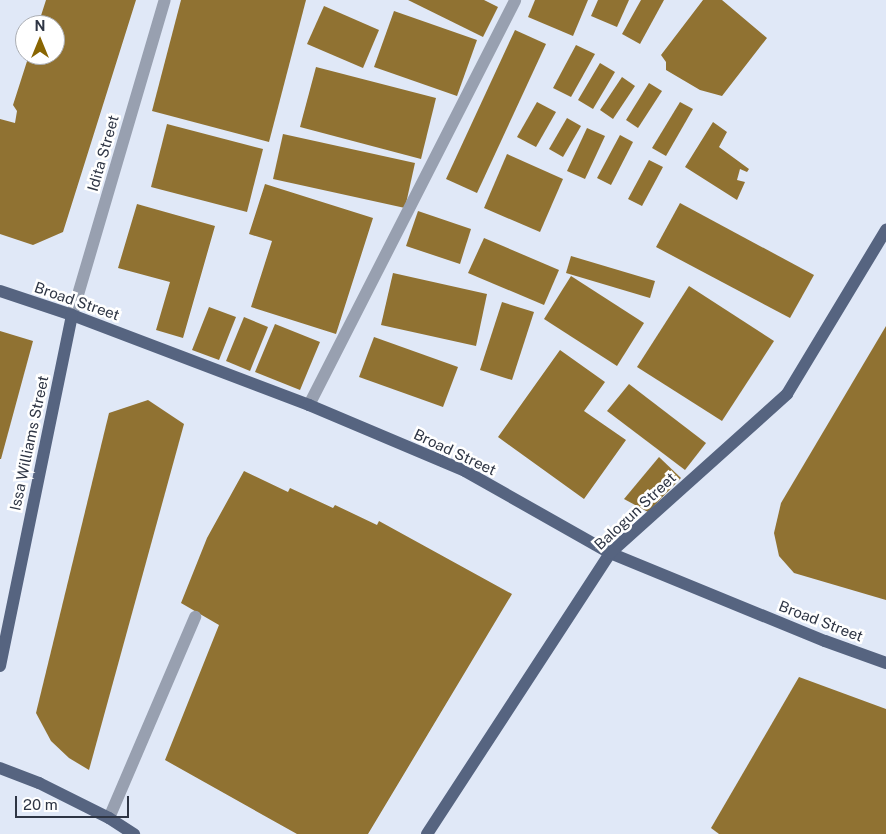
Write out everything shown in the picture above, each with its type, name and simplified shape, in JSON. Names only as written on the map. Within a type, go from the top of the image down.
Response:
[{"type":"main road","name":"Balogun Street","points":[[427,834],[610,553],[787,394],[886,230]]},
{"type":"main road","name":"Broad Street","points":[[0,291],[72,315],[308,405],[465,471],[610,553],[825,641],[886,663]]},
{"type":"main road","name":"Issa Williams Street","points":[[0,666],[72,315]]},
{"type":"main road","points":[[0,768],[39,783],[109,818],[134,834]]},
{"type":"street","name":"Idita Street","points":[[72,315],[165,0]]},
{"type":"street","points":[[308,405],[516,0]]},
{"type":"street","points":[[109,818],[195,617]]},
{"type":"building","points":[[46,0],[136,0],[63,232],[33,245],[0,234],[0,119],[15,123],[17,111],[13,105],[26,65],[65,65],[65,15],[41,15]]},
{"type":"building","points":[[181,0],[306,0],[269,142],[152,111]]},
{"type":"building","points":[[408,0],[484,0],[498,7],[483,37]]},
{"type":"building","points":[[535,0],[588,0],[573,36],[528,17]]},
{"type":"building","points":[[598,0],[629,0],[617,27],[591,16]]},
{"type":"building","points":[[641,0],[664,0],[640,44],[622,34]]},
{"type":"building","points":[[703,0],[722,0],[767,38],[722,96],[700,90],[666,70],[666,62],[661,55]]},
{"type":"building","points":[[324,6],[379,30],[363,68],[307,44]]},
{"type":"building","points":[[394,11],[477,40],[457,96],[374,67]]},
{"type":"building","points":[[515,30],[546,44],[477,193],[446,179]]},
{"type":"building","points":[[576,45],[595,54],[571,97],[553,88]]},
{"type":"building","points":[[600,63],[615,72],[593,109],[578,100]]},
{"type":"building","points":[[316,67],[436,98],[421,159],[300,127]]},
{"type":"building","points":[[622,77],[635,86],[613,119],[600,110]]},
{"type":"building","points":[[649,83],[662,91],[638,128],[626,120]]},
{"type":"building","points":[[537,102],[556,112],[536,147],[517,137]]},
{"type":"building","points":[[680,102],[693,109],[666,156],[652,148]]},
{"type":"building","points":[[567,118],[581,126],[563,157],[549,149]]},
{"type":"building","points":[[713,122],[727,132],[719,147],[749,169],[747,172],[740,169],[737,180],[745,182],[737,200],[685,167]]},
{"type":"building","points":[[167,124],[263,149],[247,212],[151,187]]},
{"type":"building","points":[[587,128],[605,136],[585,179],[567,171]]},
{"type":"building","points":[[283,134],[415,163],[405,208],[273,179]]},
{"type":"building","points":[[620,135],[633,142],[611,185],[597,178]]},
{"type":"building","points":[[507,154],[563,179],[540,232],[484,208]]},
{"type":"building","points":[[649,160],[663,167],[642,206],[628,199]]},
{"type":"building","points":[[265,184],[373,218],[336,334],[251,307],[272,241],[249,234]]},
{"type":"building","points":[[680,203],[814,275],[790,318],[656,247]]},
{"type":"building","points":[[137,204],[215,226],[183,338],[156,330],[170,282],[118,268]]},
{"type":"building","points":[[418,211],[471,229],[460,264],[406,246]]},
{"type":"building","points":[[484,238],[559,270],[544,305],[468,273]]},
{"type":"building","points":[[571,256],[655,281],[650,298],[566,273]]},
{"type":"building","points":[[393,273],[487,294],[476,346],[381,325]]},
{"type":"building","points":[[571,276],[644,323],[617,366],[544,319]]},
{"type":"building","points":[[689,286],[774,341],[722,421],[637,367]]},
{"type":"building","points":[[502,302],[534,312],[512,380],[480,370]]},
{"type":"building","points":[[209,307],[236,317],[219,360],[192,350]]},
{"type":"building","points":[[244,317],[268,327],[250,371],[226,361]]},
{"type":"building","points":[[275,324],[320,342],[300,390],[255,372]]},
{"type":"building","points":[[886,326],[886,600],[794,573],[779,556],[774,533],[781,503]]},
{"type":"building","points":[[0,331],[33,341],[1,459],[0,459]]},
{"type":"building","points":[[374,337],[458,367],[443,407],[359,377]]},
{"type":"building","points":[[560,350],[605,382],[584,411],[626,440],[584,499],[498,437]]},
{"type":"building","points":[[629,384],[706,443],[685,470],[607,411]]},
{"type":"building","points":[[148,400],[184,424],[89,770],[69,758],[51,741],[36,713],[109,413]]},
{"type":"building","points":[[659,457],[681,478],[648,512],[624,499]]},
{"type":"building","points":[[244,471],[288,492],[290,488],[333,508],[335,505],[377,525],[379,521],[512,594],[368,834],[297,834],[165,760],[219,625],[181,603],[207,538]]},
{"type":"building","points":[[799,677],[886,709],[886,834],[719,834],[711,828]]}]
